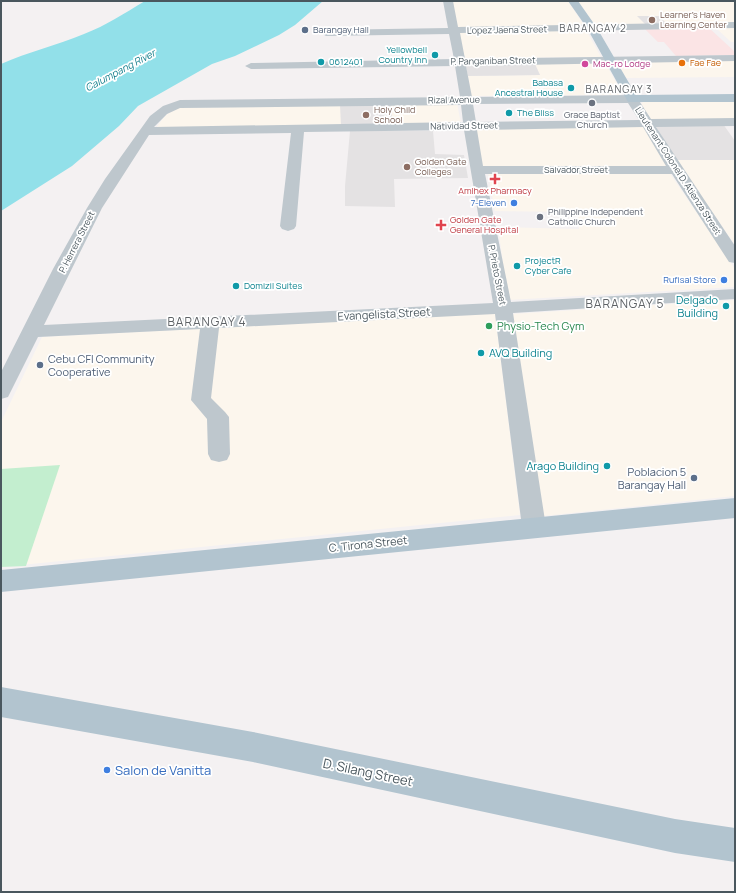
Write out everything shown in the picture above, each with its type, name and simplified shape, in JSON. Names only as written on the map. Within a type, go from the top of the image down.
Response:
[{"type":"main road","name":"Lieutenant Colonel D. Atienza Street","points":[[573,1],[592,28],[632,99]]},
{"type":"main road","name":"Rizal Avenue","points":[[632,99],[735,98]]},
{"type":"main road","name":"C. Tirona Street","points":[[1,582],[534,527],[735,508]]},
{"type":"main road","name":"D. Silang Street","points":[[1,702],[253,747],[675,836],[735,845]]},
{"type":"street","name":"P. Prieto Street","points":[[448,1],[460,61],[477,170],[504,308],[534,527]]},
{"type":"street","name":"Lopez Jaena Street","points":[[326,33],[454,32],[735,25]]},
{"type":"street","points":[[709,26],[719,34]]},
{"type":"street","name":"P. Panganiban Street","points":[[250,66],[460,61],[735,58]]},
{"type":"street","name":"Rizal Avenue","points":[[172,105],[187,103],[632,99]]},
{"type":"street","name":"Lieutenant Colonel D. Atienza Street","points":[[632,99],[676,170],[735,258]]},
{"type":"street","name":"P. Herrera Street","points":[[1,392],[33,331],[83,226],[115,173],[145,131],[162,111],[172,105]]},
{"type":"street","name":"Natividad Street","points":[[145,131],[735,122]]},
{"type":"street","points":[[288,226],[298,129]]},
{"type":"street","name":"Salvador Street","points":[[477,170],[676,170]]},
{"type":"street","name":"Evangelista Street","points":[[33,331],[504,308],[735,294]]},
{"type":"street","points":[[210,323],[201,396],[202,400],[218,417],[219,454]]},
{"type":"shaded area","points":[[452,1],[568,1],[585,27],[458,30]]},
{"type":"shaded area","points":[[578,1],[735,1],[735,24],[596,26]]},
{"type":"shaded area","name":"Learner's Haven Learning Center","points":[[637,16],[659,16],[668,25],[646,25]]},
{"type":"shaded area","points":[[708,27],[735,52],[735,55],[676,56],[664,42],[658,42],[644,28]]},
{"type":"shaded area","points":[[735,27],[735,42],[731,42],[716,28]]},
{"type":"shaded area","points":[[586,30],[601,57],[465,58],[458,33]]},
{"type":"shaded area","points":[[735,60],[735,77],[625,78],[614,61]]},
{"type":"shaded area","points":[[604,61],[622,93],[619,95],[471,96],[468,76],[540,75],[534,62]]},
{"type":"shaded area","points":[[534,62],[540,75],[468,76],[465,63]]},
{"type":"shaded area","points":[[644,101],[735,101],[735,120],[652,122],[641,104]]},
{"type":"shaded area","points":[[457,103],[461,124],[155,129],[165,116],[174,108]]},
{"type":"shaded area","name":"Holy Child School","points":[[391,104],[393,125],[341,126],[340,105]]},
{"type":"shaded area","points":[[644,124],[668,167],[482,168],[475,127]]},
{"type":"shaded area","points":[[723,124],[735,141],[735,160],[676,160],[655,125]]},
{"type":"shaded area","name":"Golden Gate Colleges","points":[[350,131],[433,131],[435,154],[464,155],[468,178],[394,179],[395,207],[345,206],[345,186]]},
{"type":"shaded area","points":[[676,160],[735,160],[735,245]]},
{"type":"shaded area","points":[[488,172],[669,172],[735,269],[735,287],[508,300],[498,227],[579,229],[578,212],[495,211]]},
{"type":"shaded area","points":[[735,300],[735,496],[543,516],[512,314]]},
{"type":"shaded area","points":[[495,313],[520,515],[1,567],[1,422],[42,337]]},
{"type":"green space","points":[[60,465],[26,566],[1,567],[1,469]]},
{"type":"water","name":"Calumpang River","points":[[145,1],[323,1],[295,25],[279,35],[235,56],[212,64],[138,106],[119,126],[72,166],[1,211],[1,64],[92,31]]},
{"type":"place","name":"Learner's Haven Learning Center","points":[[652,20]]},
{"type":"place","name":"Barangay Hall","points":[[305,30]]},
{"type":"place","name":"Yellowbell Country Inn","points":[[435,55]]},
{"type":"place","name":"0612401","points":[[321,62]]},
{"type":"place","name":"Fae Fae","points":[[682,63]]},
{"type":"place","name":"Mac-ro Lodge","points":[[585,64]]},
{"type":"place","name":"Babasa Ancestral House","points":[[571,88]]},
{"type":"place","name":"Grace Baptist Church","points":[[592,103]]},
{"type":"place","name":"The Bliss","points":[[509,113]]},
{"type":"place","name":"Holy Child School","points":[[366,115]]},
{"type":"place","name":"Golden Gate Colleges","points":[[407,167]]},
{"type":"place","name":"Amlhex Pharmacy","points":[[495,179]]},
{"type":"place","name":"7-Eleven","points":[[514,203]]},
{"type":"place","name":"Philippine Independent Catholic Church","points":[[540,217]]},
{"type":"place","name":"Golden Gate General Hospital","points":[[441,225]]},
{"type":"place","name":"ProjectR Cyber Cafe","points":[[517,266]]},
{"type":"place","name":"Rufisal Store","points":[[724,280]]},
{"type":"place","name":"Domizil Suites","points":[[236,286]]},
{"type":"place","name":"Delgado Building","points":[[726,306]]},
{"type":"place","name":"Physio-Tech Gym","points":[[489,326]]},
{"type":"place","name":"AVQ Building","points":[[481,353]]},
{"type":"place","name":"Cebu CFI Community Cooperative","points":[[40,365]]},
{"type":"place","name":"Arago Building","points":[[607,466]]},
{"type":"place","name":"Poblacion 5 Barangay Hall","points":[[694,478]]},
{"type":"place","name":"Salon de Vanitta","points":[[107,770]]},
{"type":"district","name":"BARANGAY 2","points":[[593,28]]},
{"type":"district","name":"BARANGAY 3","points":[[619,89]]},
{"type":"district","name":"BARANGAY 5","points":[[625,304]]},
{"type":"district","name":"BARANGAY 4","points":[[207,322]]}]
